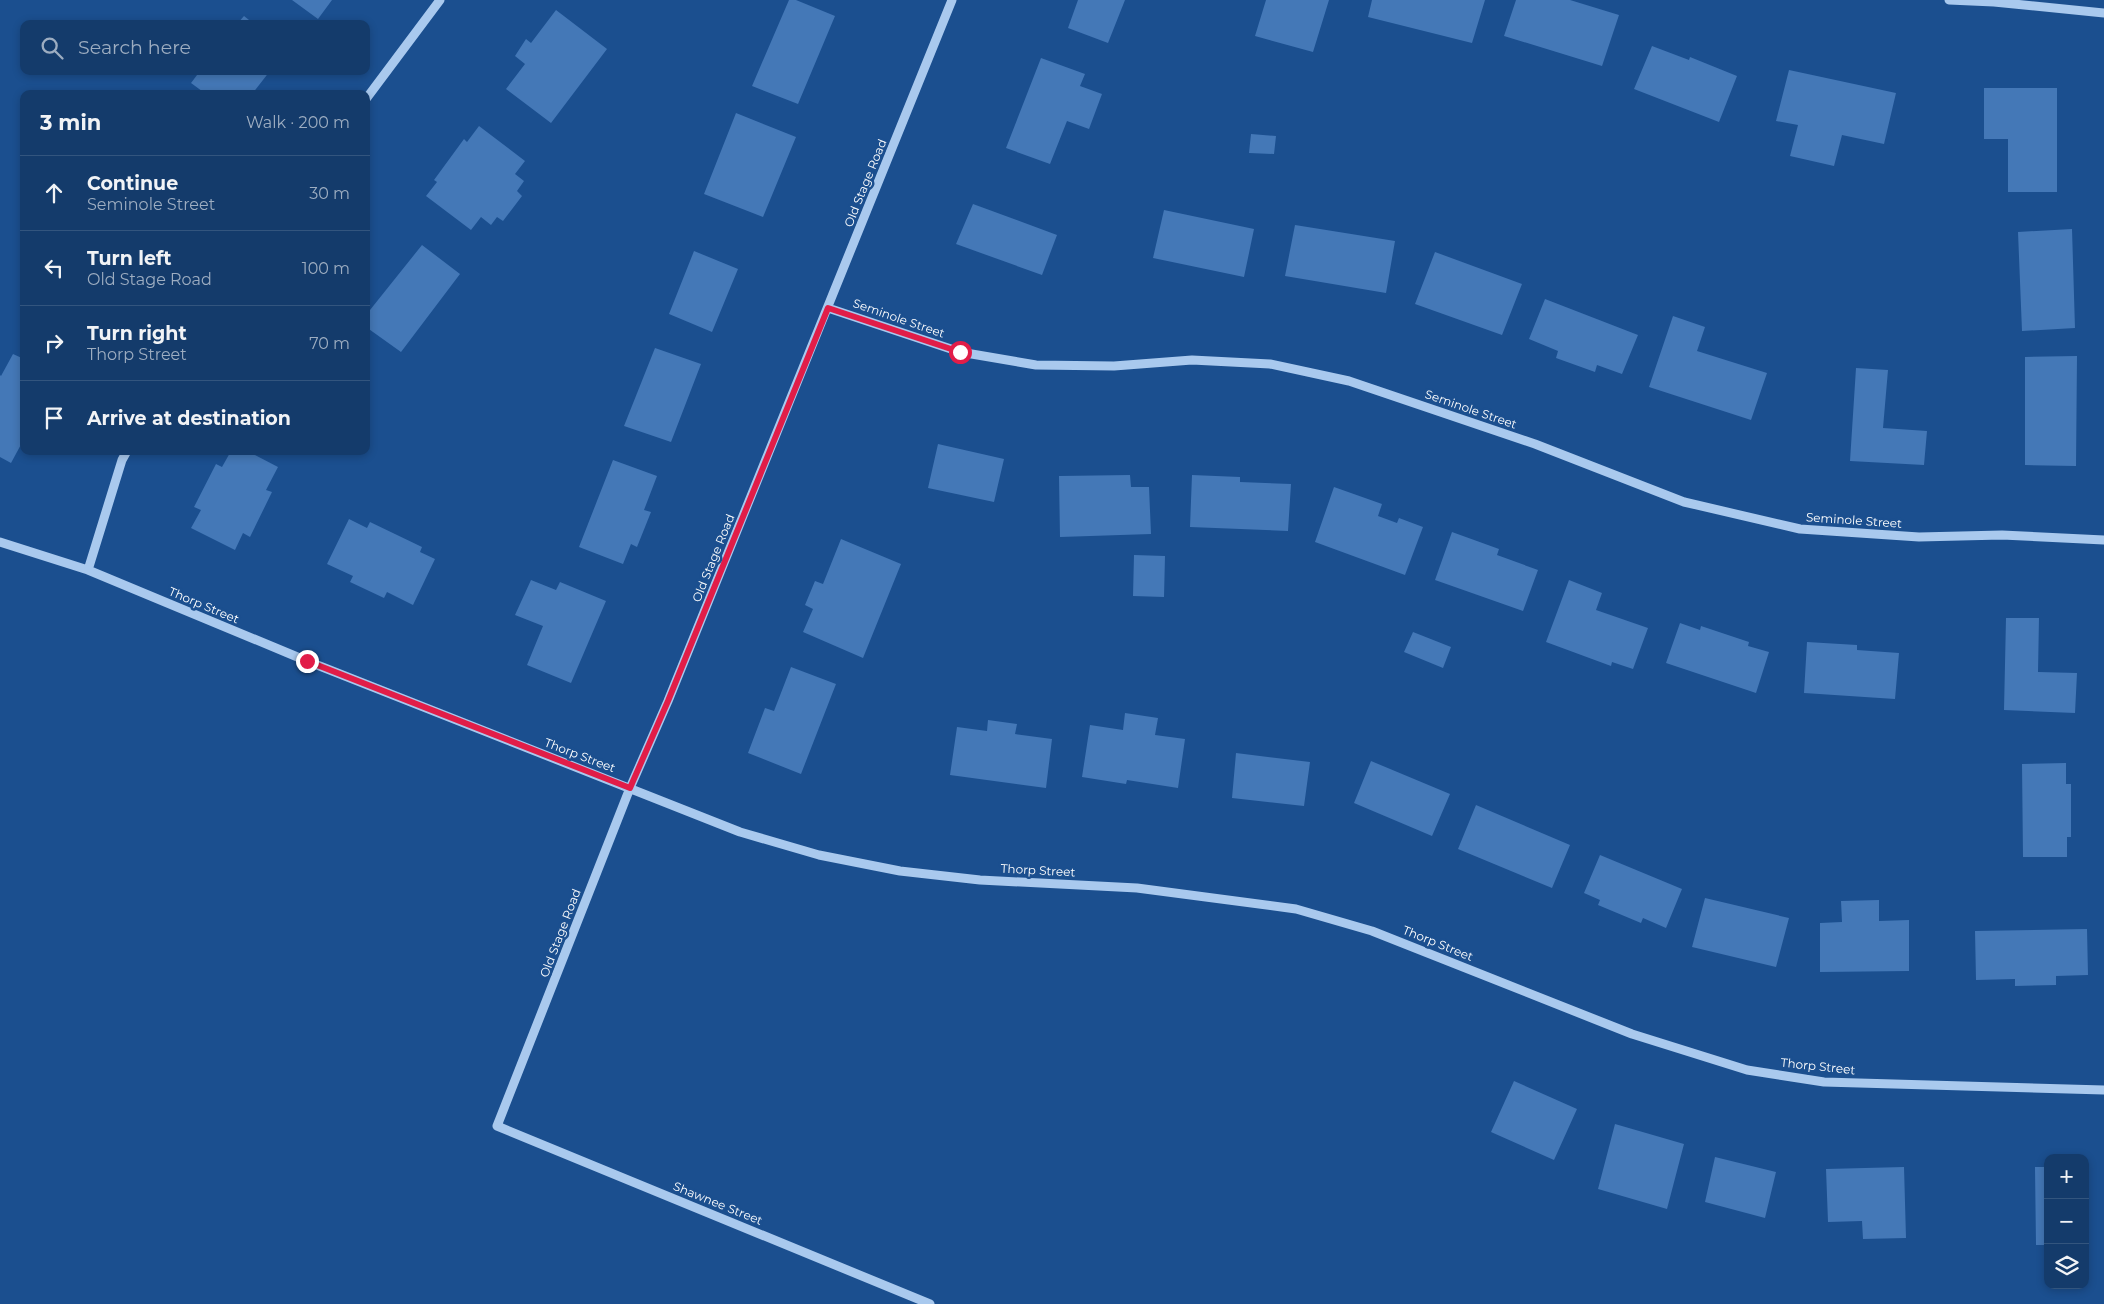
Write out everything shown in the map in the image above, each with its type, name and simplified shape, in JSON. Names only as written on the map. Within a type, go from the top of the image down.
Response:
[{"type":"street","points":[[370,94],[440,0]]},
{"type":"street","name":"Old Stage Road","points":[[497,1126],[630,788],[668,701],[952,0]]},
{"type":"street","points":[[1948,0],[1994,2],[2104,13]]},
{"type":"street","name":"Seminole Street","points":[[828,308],[960,352],[1036,365],[1114,366],[1192,360],[1270,364],[1349,380],[1535,444],[1684,502],[1800,529],[1919,537],[2002,535],[2104,540]]},
{"type":"street","points":[[88,570],[125,455]]},
{"type":"street","name":"Thorp Street","points":[[0,542],[88,570],[307,661],[740,832],[819,856],[900,871],[980,880],[1137,888],[1296,910],[1372,931],[1632,1034],[1746,1070],[1824,1082],[2104,1090]]},
{"type":"street","name":"Shawnee Street","points":[[497,1126],[930,1304]]},
{"type":"building","points":[[292,0],[332,0],[318,19]]},
{"type":"building","points":[[789,0],[796,0],[835,16],[798,104],[752,86]]},
{"type":"building","points":[[1078,0],[1125,0],[1108,43],[1068,28]]},
{"type":"building","points":[[1266,0],[1329,0],[1313,52],[1255,36]]},
{"type":"building","points":[[1372,0],[1485,0],[1472,43],[1368,17]]},
{"type":"building","points":[[1516,0],[1570,0],[1619,15],[1602,66],[1504,36]]},
{"type":"building","points":[[556,10],[607,49],[551,123],[506,89],[525,64],[515,56],[526,39],[531,43]]},
{"type":"building","points":[[244,16],[249,20],[240,20]]},
{"type":"building","points":[[1652,46],[1689,60],[1690,57],[1737,76],[1719,122],[1634,89]]},
{"type":"building","points":[[1041,58],[1085,74],[1080,86],[1102,94],[1089,129],[1067,121],[1050,164],[1006,148]]},
{"type":"building","points":[[1789,70],[1896,93],[1884,144],[1842,135],[1834,166],[1790,156],[1798,125],[1776,121]]},
{"type":"building","points":[[197,75],[267,75],[255,90],[201,90],[191,83]]},
{"type":"building","points":[[1984,88],[2057,88],[2057,192],[2008,192],[2008,139],[1984,139]]},
{"type":"building","points":[[736,113],[796,137],[763,217],[704,194]]},
{"type":"building","points":[[479,126],[525,161],[515,174],[524,181],[517,191],[522,196],[503,221],[497,217],[491,225],[481,217],[471,230],[426,196],[437,182],[434,180],[464,139],[467,142]]},
{"type":"building","points":[[1251,134],[1276,136],[1274,154],[1249,153]]},
{"type":"building","points":[[973,204],[1057,235],[1042,275],[956,244]]},
{"type":"building","points":[[1164,210],[1254,229],[1244,277],[1153,258]]},
{"type":"building","points":[[1295,225],[1395,241],[1386,293],[1285,276]]},
{"type":"building","points":[[2072,229],[2075,328],[2022,331],[2018,232]]},
{"type":"building","points":[[422,245],[460,274],[401,352],[370,330],[370,310]]},
{"type":"building","points":[[694,251],[738,269],[712,332],[669,314]]},
{"type":"building","points":[[1435,252],[1522,284],[1502,335],[1415,304]]},
{"type":"building","points":[[1545,299],[1638,335],[1622,374],[1597,365],[1595,372],[1556,358],[1558,351],[1529,339]]},
{"type":"building","points":[[1673,316],[1705,327],[1697,351],[1767,373],[1751,420],[1649,387]]},
{"type":"building","points":[[655,348],[701,364],[671,442],[624,426]]},
{"type":"building","points":[[13,354],[20,357],[20,446],[11,463],[0,457],[1,376]]},
{"type":"building","points":[[2077,356],[2076,466],[2025,465],[2025,357]]},
{"type":"building","points":[[1856,368],[1888,370],[1883,428],[1927,431],[1924,465],[1850,461]]},
{"type":"building","points":[[938,444],[1004,459],[994,502],[928,488]]},
{"type":"building","points":[[229,455],[255,455],[278,467],[266,490],[272,492],[250,537],[243,533],[235,550],[191,528],[201,510],[194,507],[216,464],[222,467]]},
{"type":"building","points":[[613,460],[657,476],[644,510],[651,512],[637,547],[631,544],[623,564],[579,547]]},
{"type":"building","points":[[1130,475],[1131,487],[1149,487],[1151,534],[1060,537],[1059,476]]},
{"type":"building","points":[[1192,475],[1240,477],[1240,482],[1291,484],[1288,531],[1190,527]]},
{"type":"building","points":[[1334,487],[1382,504],[1378,516],[1397,523],[1399,518],[1423,527],[1405,575],[1315,542]]},
{"type":"building","points":[[349,519],[367,528],[370,522],[422,547],[420,552],[435,559],[413,605],[387,592],[384,598],[350,582],[353,576],[327,564]]},
{"type":"building","points":[[1452,532],[1499,549],[1497,555],[1538,570],[1523,611],[1435,580]]},
{"type":"building","points":[[841,539],[901,564],[863,658],[803,632],[813,609],[805,605],[815,581],[823,584]]},
{"type":"building","points":[[1134,555],[1165,556],[1164,597],[1133,596]]},
{"type":"building","points":[[531,580],[556,590],[560,582],[606,601],[571,683],[527,665],[543,626],[515,615]]},
{"type":"building","points":[[1569,580],[1602,593],[1596,610],[1648,628],[1633,669],[1612,662],[1611,666],[1546,642]]},
{"type":"building","points":[[2006,618],[2039,618],[2038,672],[2077,673],[2075,713],[2004,710]]},
{"type":"building","points":[[1680,623],[1700,630],[1701,626],[1749,642],[1748,646],[1769,652],[1756,693],[1666,663]]},
{"type":"building","points":[[1413,632],[1451,647],[1443,668],[1404,652]]},
{"type":"building","points":[[1807,642],[1857,645],[1857,650],[1899,653],[1895,699],[1804,693]]},
{"type":"building","points":[[791,667],[836,684],[801,774],[748,753],[765,708],[774,711]]},
{"type":"building","points":[[1125,713],[1158,718],[1155,735],[1185,739],[1178,788],[1127,780],[1126,784],[1082,777],[1090,725],[1123,730]]},
{"type":"building","points":[[988,720],[1017,724],[1015,734],[1052,739],[1046,788],[950,775],[957,727],[987,731]]},
{"type":"building","points":[[1236,753],[1310,762],[1304,806],[1232,798]]},
{"type":"building","points":[[1371,761],[1450,794],[1432,836],[1354,803]]},
{"type":"building","points":[[2066,763],[2066,784],[2071,784],[2071,837],[2067,837],[2067,857],[2023,857],[2022,764]]},
{"type":"building","points":[[1476,805],[1570,845],[1552,888],[1458,849]]},
{"type":"building","points":[[1600,855],[1682,889],[1666,928],[1643,918],[1641,923],[1598,905],[1600,900],[1584,893]]},
{"type":"building","points":[[1705,898],[1789,918],[1776,967],[1692,947]]},
{"type":"building","points":[[1879,900],[1879,921],[1909,920],[1909,971],[1820,972],[1820,923],[1842,922],[1841,901]]},
{"type":"building","points":[[2087,929],[2088,975],[2056,976],[2056,985],[2015,986],[2015,979],[1976,980],[1975,931]]},
{"type":"building","points":[[1514,1081],[1577,1109],[1554,1160],[1491,1132]]},
{"type":"building","points":[[1615,1124],[1684,1144],[1667,1209],[1598,1189]]},
{"type":"building","points":[[1715,1157],[1776,1172],[1765,1218],[1705,1202]]},
{"type":"building","points":[[1904,1167],[1906,1238],[1863,1239],[1862,1221],[1828,1222],[1826,1169]]},
{"type":"building","points":[[2035,1167],[2044,1167],[2044,1245],[2036,1245]]},
{"type":"route","points":[[307,661],[630,788],[668,701],[828,308],[960,352]]}]
